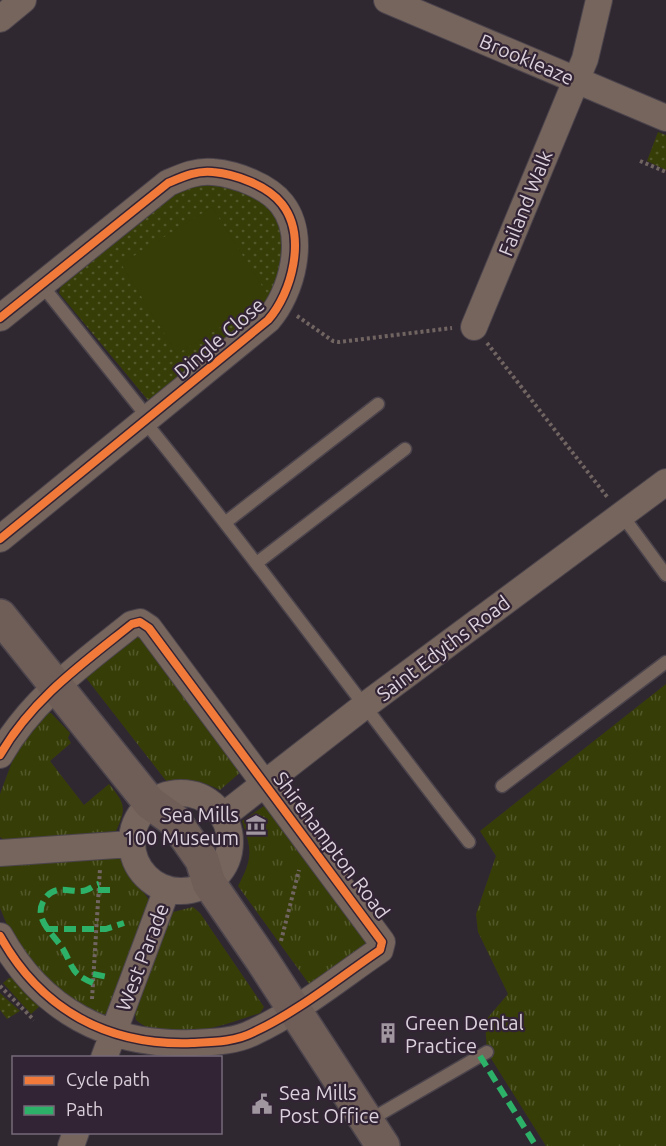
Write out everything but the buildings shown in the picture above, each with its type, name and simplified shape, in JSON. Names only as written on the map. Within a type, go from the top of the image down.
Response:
[{"type":"main road","points":[[0,616],[57,684],[150,803],[160,831],[186,868],[209,883],[375,1134]]},
{"type":"street","points":[[0,19],[23,0]]},
{"type":"street","name":"Brookleaze","points":[[387,0],[666,118]]},
{"type":"street","name":"Failand Walk","points":[[474,327],[585,59],[599,0]]},
{"type":"street","name":"Dingle Close","points":[[0,318],[168,183],[189,174],[212,171],[239,178],[264,189],[283,205],[293,228],[292,277],[281,305],[268,320],[0,539]]},
{"type":"street","name":"Saint Edyths Road","points":[[224,816],[363,707],[666,482]]},
{"type":"street","name":"Shirehampton Road","points":[[0,755],[15,728],[57,684],[132,624],[140,622],[149,628],[382,942],[380,950],[294,1010],[253,1033],[232,1040],[108,1046],[89,1024],[42,991],[18,964],[0,936]]},
{"type":"street","points":[[181,792],[205,799],[224,816],[229,830],[229,852],[220,873],[209,883],[196,890],[181,892],[153,883],[142,872],[134,859],[131,844],[133,829],[139,814],[150,803],[165,795],[181,792]]},
{"type":"street","points":[[0,853],[131,844]]},
{"type":"street","name":"West Parade","points":[[108,1046],[167,889]]},
{"type":"lane","points":[[41,284],[258,562],[363,707],[468,842]]},
{"type":"lane","points":[[226,522],[378,404]]},
{"type":"lane","points":[[258,562],[405,449]]},
{"type":"lane","points":[[622,515],[666,575]]},
{"type":"lane","points":[[502,786],[666,662]]},
{"type":"lane","points":[[375,1134],[487,1052]]},
{"type":"path","points":[[640,161],[666,172]]},
{"type":"path","points":[[281,305],[333,341],[339,342],[474,327],[622,515]]},
{"type":"path","points":[[262,960],[280,947],[307,838]]},
{"type":"path","points":[[89,1024],[100,847]]},
{"type":"path","points":[[0,986],[34,1020]]},
{"type":"green space","points":[[658,132],[666,135],[666,170],[647,161]]},
{"type":"green space","points":[[213,183],[242,188],[277,213],[287,252],[279,296],[152,405],[59,293],[61,285],[166,197],[187,186]]},
{"type":"green space","points":[[212,207],[269,297],[177,354],[121,264]]},
{"type":"green space","points":[[140,635],[243,770],[220,790],[195,781],[167,782],[83,674],[130,637]]},
{"type":"green space","points":[[666,684],[666,1146],[546,1146],[487,1052],[485,1021],[508,994],[478,932],[476,914],[496,856],[480,831]]},
{"type":"green space","points":[[46,713],[51,713],[70,733],[68,738],[71,743],[50,761],[84,805],[109,784],[123,806],[116,831],[4,840],[0,837],[0,794],[18,746]]},
{"type":"green space","points":[[264,806],[272,810],[368,932],[366,944],[312,988],[238,886],[249,854],[248,839],[242,821]]},
{"type":"green space","points":[[118,856],[149,900],[113,1007],[103,1016],[56,991],[15,944],[0,908],[0,866],[6,861]]},
{"type":"green space","points":[[193,907],[200,913],[264,1007],[260,1013],[197,1031],[164,1032],[149,1028],[136,1020],[135,1013],[168,921],[173,912]]},
{"type":"green space","points":[[9,978],[14,978],[40,1006],[31,1014],[3,983]]},
{"type":"green space","points":[[0,993],[20,1011],[7,1019],[0,1010]]},
{"type":"marked path","points":[[93,983],[80,976],[74,969],[63,949],[45,925],[41,911],[47,896],[55,891],[84,891],[99,884]]},
{"type":"marked path","points":[[98,890],[112,890]]},
{"type":"marked path","points":[[46,929],[106,929],[124,923]]},
{"type":"marked path","points":[[93,974],[108,977]]},
{"type":"marked path","points":[[480,1056],[536,1146]]},
{"type":"cycle path","points":[[0,318],[168,183],[184,176],[207,172],[241,178],[269,192],[282,204],[290,217],[295,248],[290,280],[277,309],[268,320],[0,539]]},
{"type":"cycle path","points":[[0,755],[13,735],[43,699],[95,653],[132,624],[140,622],[149,628],[382,942],[380,950],[271,1024],[239,1038],[192,1043],[132,1038],[105,1030],[80,1018],[57,1003],[35,984],[0,936]]},
{"type":"place","name":"Sea Mills 100 Museum","points":[[256,825]]},
{"type":"place","name":"Green Dental Practice","points":[[388,1033]]},
{"type":"place","name":"Sea Mills Post Office","points":[[262,1104]]}]
